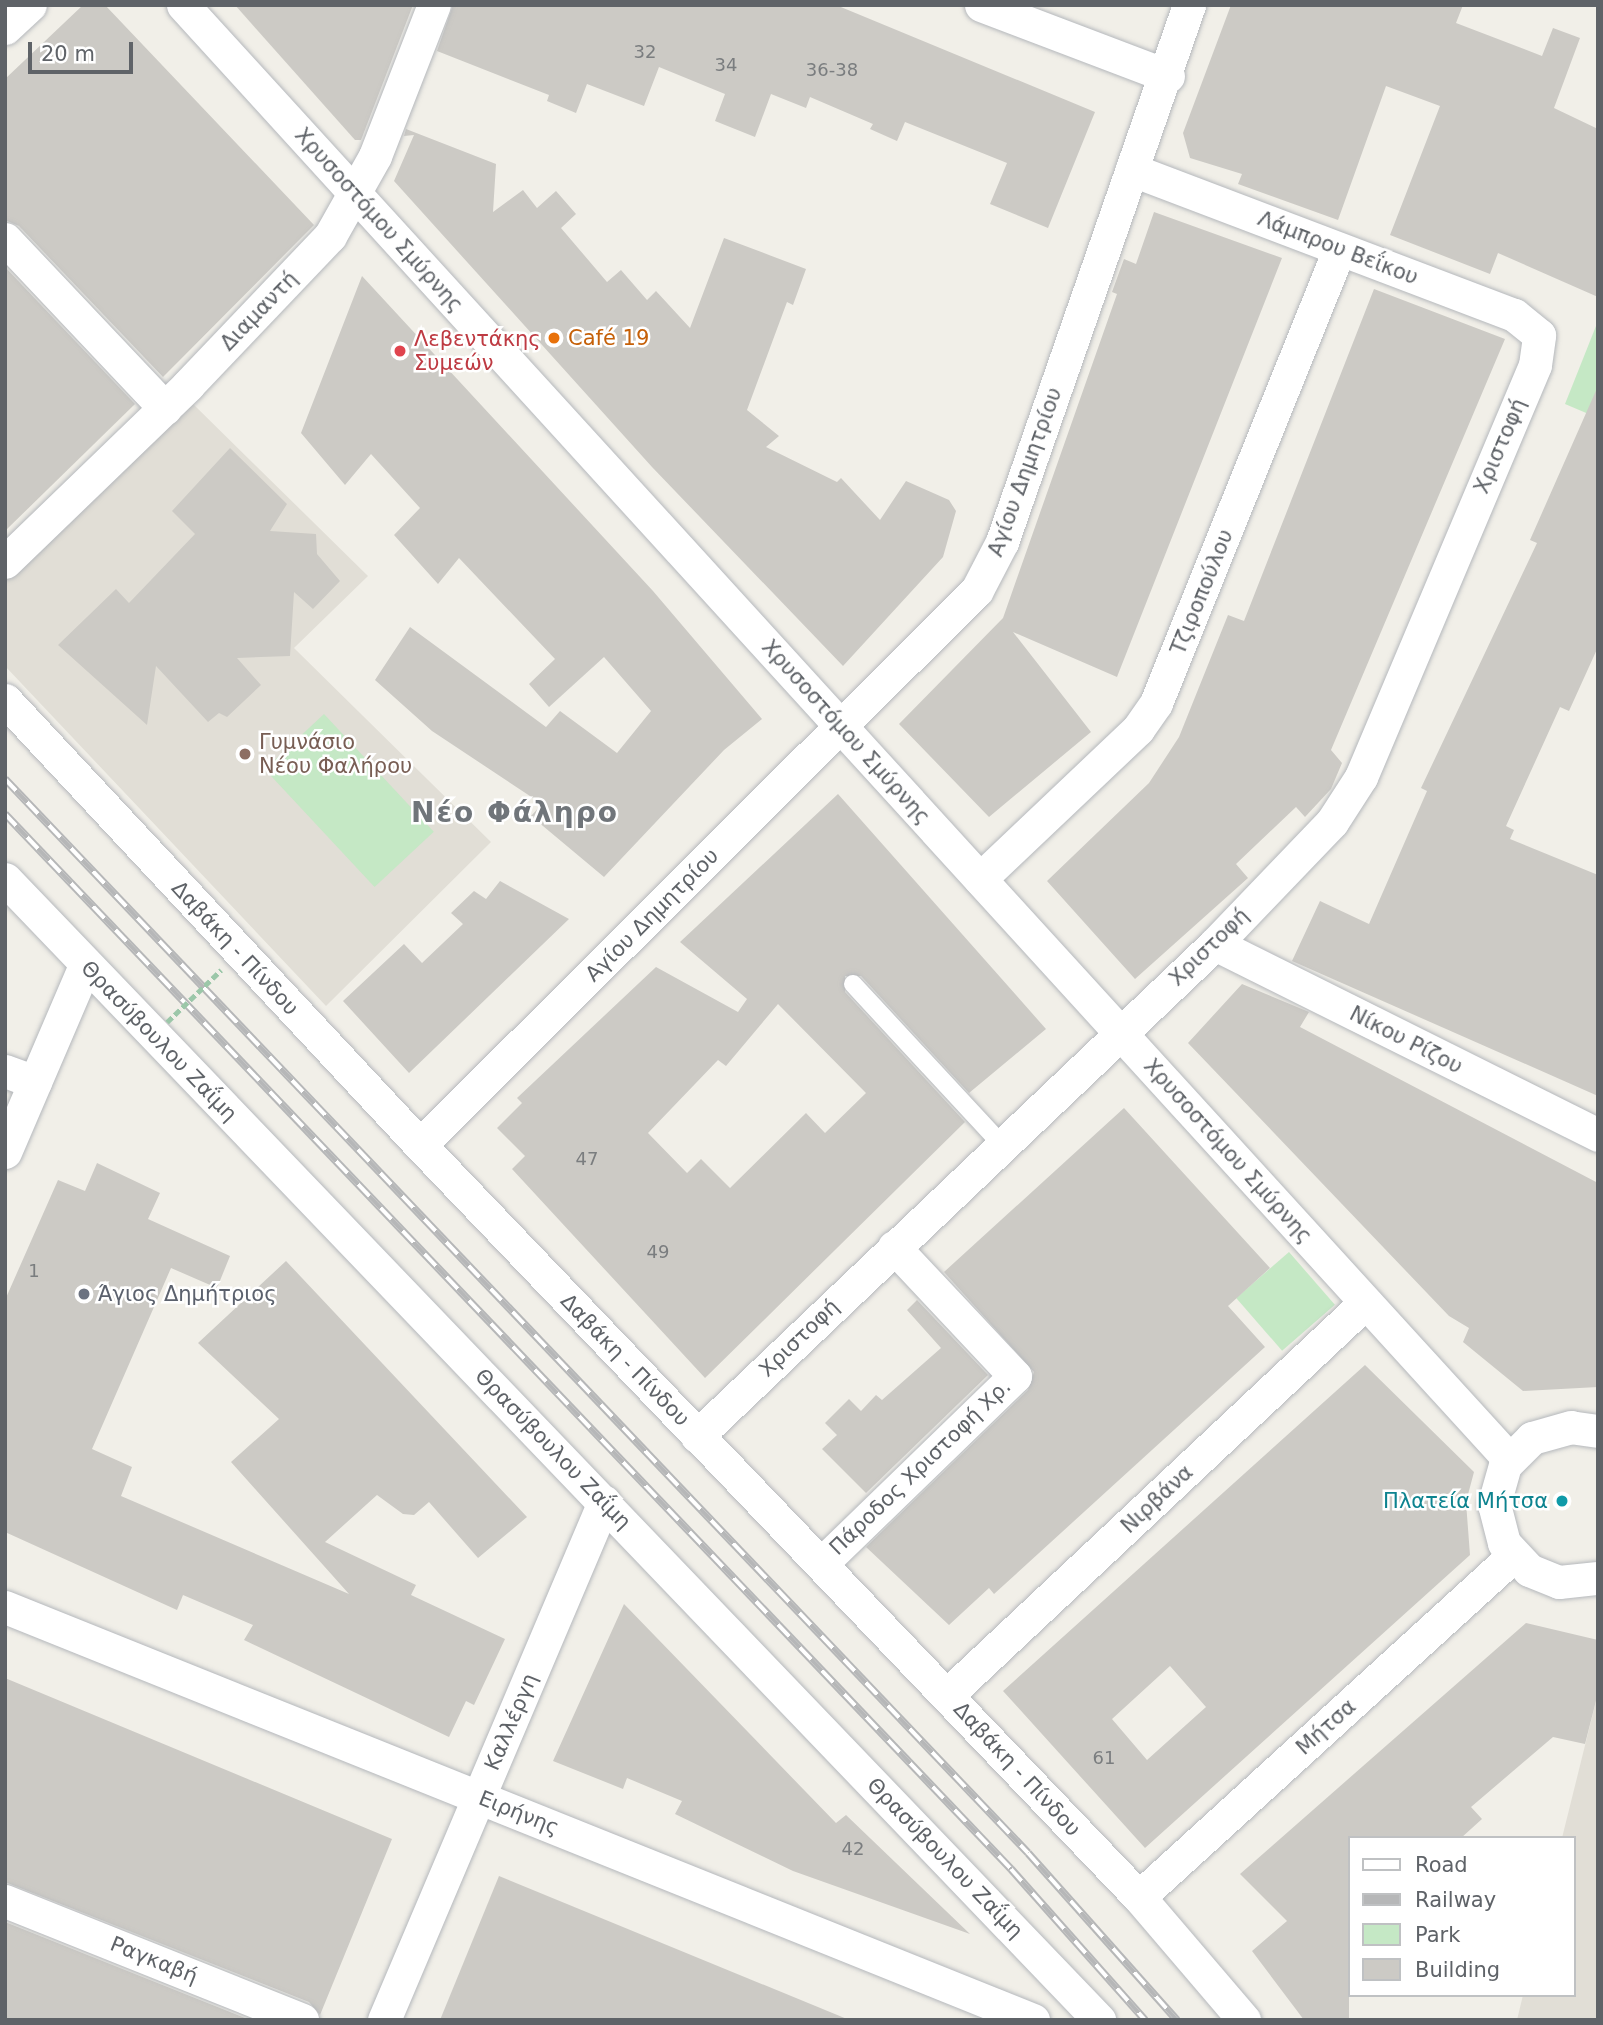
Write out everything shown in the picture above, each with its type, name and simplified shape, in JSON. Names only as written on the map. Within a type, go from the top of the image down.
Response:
[{"type":"street","points":[[5,27],[30,5]]},
{"type":"street","name":"Χρυσοστόμου Σμύρνης","points":[[183,5],[1509,1459]]},
{"type":"street","name":"Διαμαντή","points":[[5,562],[165,408],[330,236],[356,195],[435,5]]},
{"type":"street","points":[[981,5],[1168,76]]},
{"type":"street","name":"Αγίου Δημητρίου","points":[[420,1145],[977,590],[991,567],[1168,76],[1189,5]]},
{"type":"street","name":"Λάμπρου Βεΐκου","points":[[1132,170],[1514,315],[1539,335]]},
{"type":"street","points":[[5,239],[165,408]]},
{"type":"street","name":"Τζιροπούλου","points":[[980,879],[1138,729],[1156,704],[1339,249]]},
{"type":"street","name":"Χριστοφή","points":[[697,1436],[1215,944],[1332,822],[1361,777],[1535,365],[1539,335]]},
{"type":"street","name":"Δαβάκη - Πίνδου","points":[[5,700],[420,1145],[1139,1898],[1244,2020]]},
{"type":"street","name":"Θρασύβουλου Ζαΐμη","points":[[5,879],[1099,2020]]},
{"type":"street","name":"Νίκου Ρίζου","points":[[1215,944],[1598,1135]]},
{"type":"street","points":[[5,1152],[20,1077],[85,965]]},
{"type":"street","name":"Πάροδος Χριστοφή Χρ.","points":[[821,1564],[1014,1376],[894,1247]]},
{"type":"street","name":"Νιρβάνα","points":[[947,1695],[1366,1303]]},
{"type":"street","points":[[1598,1431],[1551,1429],[1532,1438],[1509,1459],[1494,1504],[1500,1535],[1513,1556],[1548,1579],[1598,1578]]},
{"type":"street","name":"Καλλέργη","points":[[384,2020],[604,1502]]},
{"type":"street","name":"Μήτσα","points":[[1139,1898],[1513,1556]]},
{"type":"street","name":"Ειρήνης","points":[[5,1607],[1014,2016]]},
{"type":"street","name":"Ραγκαβή","points":[[5,1901],[302,2020]]},
{"type":"lane","points":[[853,984],[1002,1144]]},
{"type":"path","points":[[167,1022],[221,970]]},
{"type":"shaded area","name":"Γυμνάσιο Νέου Φαλήρου","points":[[190,401],[368,576],[294,648],[491,842],[326,1006],[5,666],[5,579]]},
{"type":"shaded area","points":[[1598,1693],[1598,2020],[1517,2020],[1523,1997],[1575,1997],[1575,1836],[1562,1836]]},
{"type":"green space","points":[[1598,321],[1598,418],[1565,404]]},
{"type":"green space","points":[[324,714],[434,832],[375,887],[265,769]]},
{"type":"green space","points":[[1289,1252],[1335,1305],[1282,1351],[1236,1298]]},
{"type":"building","points":[[83,5],[105,5],[314,225],[163,377],[19,226],[5,220],[5,79]]},
{"type":"building","points":[[235,5],[413,5],[361,140],[355,140]]},
{"type":"building","points":[[453,5],[836,5],[1095,112],[1048,228],[990,204],[1007,163],[905,122],[897,141],[870,129],[873,124],[810,97],[806,108],[771,94],[755,137],[715,121],[725,94],[659,67],[644,106],[587,84],[576,113],[547,101],[549,95],[437,51]]},
{"type":"building","points":[[1231,5],[1463,5],[1456,23],[1542,56],[1553,28],[1580,38],[1554,108],[1598,129],[1598,297],[1498,253],[1490,274],[1390,235],[1440,106],[1386,86],[1338,220],[1238,184],[1242,174],[1190,158],[1183,133]]},
{"type":"building","points":[[406,129],[496,164],[493,212],[523,190],[537,208],[556,191],[576,214],[561,228],[607,282],[621,270],[647,300],[656,291],[690,328],[724,238],[806,269],[793,305],[787,302],[747,410],[779,436],[766,447],[837,482],[841,478],[880,520],[906,481],[949,500],[956,511],[943,557],[843,666],[652,467],[394,181],[414,135],[404,136]]},
{"type":"building","points":[[1154,212],[1282,258],[1117,677],[1013,632],[1091,732],[989,817],[899,724],[1003,618],[1117,294],[1112,292],[1124,259],[1136,264]]},
{"type":"building","points":[[5,267],[135,404],[5,531]]},
{"type":"building","points":[[362,276],[653,591],[762,719],[724,750],[604,877],[531,816],[542,804],[432,731],[375,680],[410,627],[546,727],[560,711],[617,753],[651,711],[604,657],[549,707],[529,684],[555,659],[459,558],[438,584],[394,535],[420,508],[371,454],[345,485],[301,433]]},
{"type":"building","points":[[1374,289],[1505,339],[1331,750],[1342,763],[1331,789],[1305,817],[1296,807],[1236,864],[1248,878],[1135,979],[1047,881],[1149,783],[1179,737],[1228,615],[1244,621]]},
{"type":"building","points":[[1598,386],[1598,647],[1569,711],[1560,707],[1506,826],[1514,830],[1510,839],[1598,875],[1598,1096],[1292,961],[1320,901],[1369,924],[1427,791],[1421,788],[1537,543],[1530,540]]},
{"type":"building","points":[[230,448],[287,504],[270,531],[316,534],[317,554],[340,581],[313,609],[294,592],[290,656],[237,658],[261,685],[227,717],[219,713],[208,722],[156,666],[147,725],[58,645],[116,589],[129,603],[195,534],[172,511]]},
{"type":"building","points":[[838,794],[1046,1029],[969,1093],[861,976],[845,976],[845,992],[965,1122],[705,1378],[512,1169],[525,1156],[497,1128],[522,1103],[517,1098],[656,967],[738,1012],[747,999],[680,942]],"holes":[[[778,1004],[866,1093],[825,1133],[806,1113],[730,1188],[701,1159],[687,1173],[648,1133],[718,1060],[726,1066]]]},
{"type":"building","points":[[500,881],[569,919],[409,1073],[343,1001],[404,944],[422,963],[463,924],[451,913],[474,891],[486,899]]},
{"type":"building","points":[[1242,984],[1309,1012],[1300,1027],[1598,1183],[1598,1387],[1523,1391],[1463,1342],[1469,1328],[1449,1316],[1188,1043]]},
{"type":"building","points":[[1124,1108],[1270,1268],[1228,1306],[1265,1347],[994,1594],[989,1588],[949,1625],[866,1547],[1028,1390],[1034,1372],[944,1272]]},
{"type":"building","points":[[97,1163],[160,1193],[148,1219],[230,1256],[217,1288],[171,1268],[92,1449],[132,1467],[121,1496],[349,1594],[231,1462],[279,1419],[198,1343],[286,1261],[527,1517],[478,1558],[429,1502],[414,1515],[403,1514],[377,1495],[325,1542],[416,1585],[411,1595],[505,1639],[474,1705],[466,1701],[449,1737],[244,1640],[253,1625],[183,1595],[177,1610],[5,1532],[5,1300],[58,1180],[85,1191]]},
{"type":"building","points":[[917,1300],[988,1375],[866,1493],[822,1449],[837,1435],[825,1423],[849,1399],[861,1411],[876,1395],[882,1400],[941,1348],[907,1310]]},
{"type":"building","points":[[1365,1365],[1474,1472],[1466,1502],[1470,1555],[1145,1848],[1003,1691]],"holes":[[[1170,1666],[1206,1707],[1147,1760],[1112,1719]]]},
{"type":"building","points":[[624,1604],[836,1823],[846,1815],[970,1934],[793,1871],[675,1814],[682,1801],[627,1778],[623,1789],[553,1761]]},
{"type":"building","points":[[1526,1623],[1598,1640],[1598,1693],[1585,1744],[1553,1737],[1471,1807],[1482,1819],[1463,1836],[1348,1836],[1349,2020],[1304,2020],[1252,1951],[1287,1921],[1240,1874]]},
{"type":"building","points":[[5,1678],[392,1839],[320,2015],[309,2002],[5,1882]]},
{"type":"building","points":[[499,1876],[847,2019],[847,2020],[440,2020]]},
{"type":"building","points":[[5,1922],[250,2020],[5,2020]]},
{"type":"railway","points":[[5,779],[1028,1853],[1177,2020]]},
{"type":"railway","points":[[5,814],[1011,1869],[1145,2020]]},
{"type":"place","name":"Café 19","points":[[554,338]]},
{"type":"place","name":"Λεβεντάκης Συμεών","points":[[400,351]]},
{"type":"place","name":"Γυμνάσιο Νέου Φαλήρου","points":[[245,754]]},
{"type":"place","name":"Άγιος Δημήτριος","points":[[84,1294]]},
{"type":"place","name":"Πλατεία Μήτσα","points":[[1562,1501]]},
{"type":"district","name":"Νέο Φάληρο","points":[[515,813]]}]
